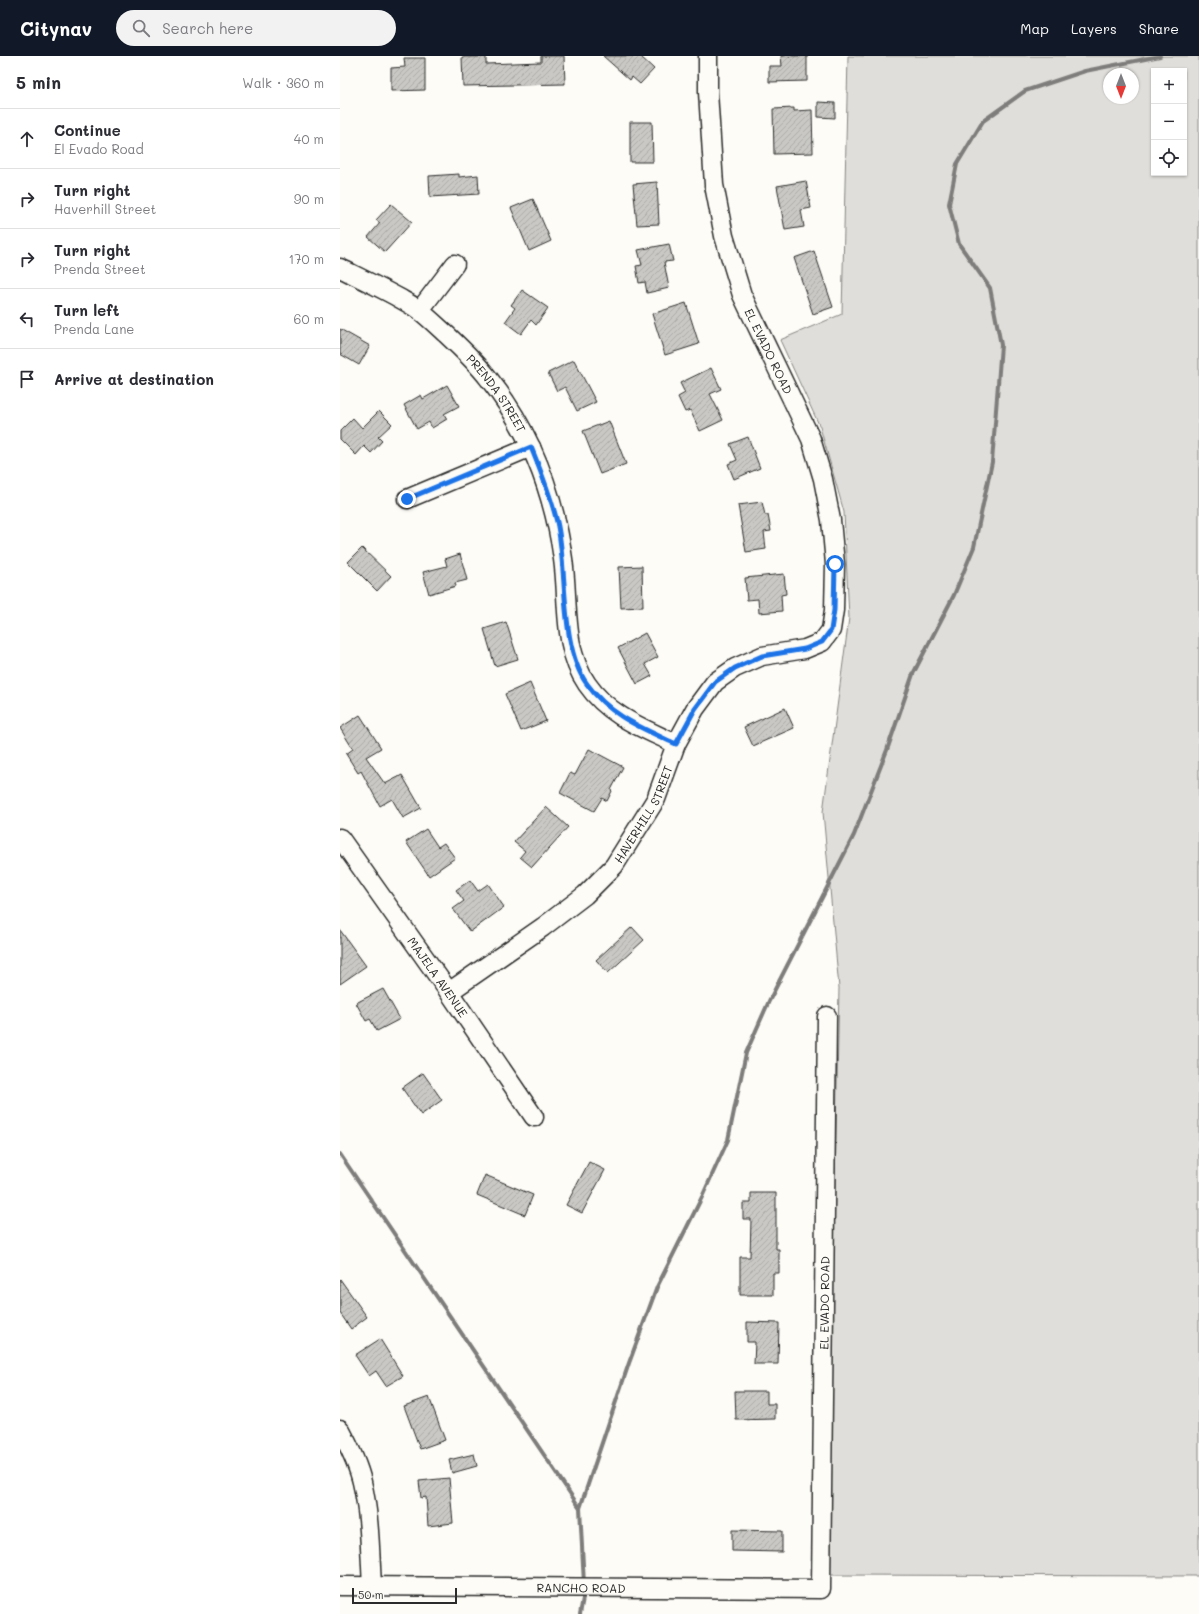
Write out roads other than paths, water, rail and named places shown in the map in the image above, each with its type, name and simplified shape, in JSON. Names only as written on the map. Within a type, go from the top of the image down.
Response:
[{"type":"street","name":"EL EVADO ROAD","points":[[708,56],[708,99],[713,177],[724,236],[742,295],[811,439],[826,493],[831,520],[835,564],[834,610],[831,630],[822,642]]},
{"type":"street","points":[[420,310],[455,264]]},
{"type":"street","name":"PRENDA STREET","points":[[340,268],[378,286],[420,310],[489,378],[511,410],[531,447],[545,482],[557,522],[564,561],[567,617],[574,657],[586,683],[605,704],[627,722],[676,744]]},
{"type":"street","points":[[407,499],[531,447]]},
{"type":"street","name":"HAVERHILL STREET","points":[[449,992],[544,927],[585,895],[614,866],[656,799],[676,744],[695,709],[715,682],[735,668],[762,656],[805,649],[822,642]]},
{"type":"street","name":"MAJELA AVENUE","points":[[340,838],[449,992],[534,1117]]},
{"type":"street","name":"EL EVADO ROAD","points":[[821,1589],[827,1016]]},
{"type":"street","points":[[340,1429],[349,1446],[362,1482],[368,1518],[372,1586]]},
{"type":"street","name":"RANCHO ROAD","points":[[340,1586],[821,1589]]},
{"type":"waterway","points":[[584,1584],[580,1508],[629,1363],[657,1287],[702,1197],[728,1140],[746,1053],[769,1001],[854,835],[887,750],[913,674],[954,595],[974,547],[992,462],[1001,345],[990,288],[959,244],[949,204],[957,164],[983,121],[1025,91],[1085,71],[1160,56]]},
{"type":"waterway","points":[[340,1154],[580,1508]]},
{"type":"waterway","points":[[580,1614],[584,1593]]}]
